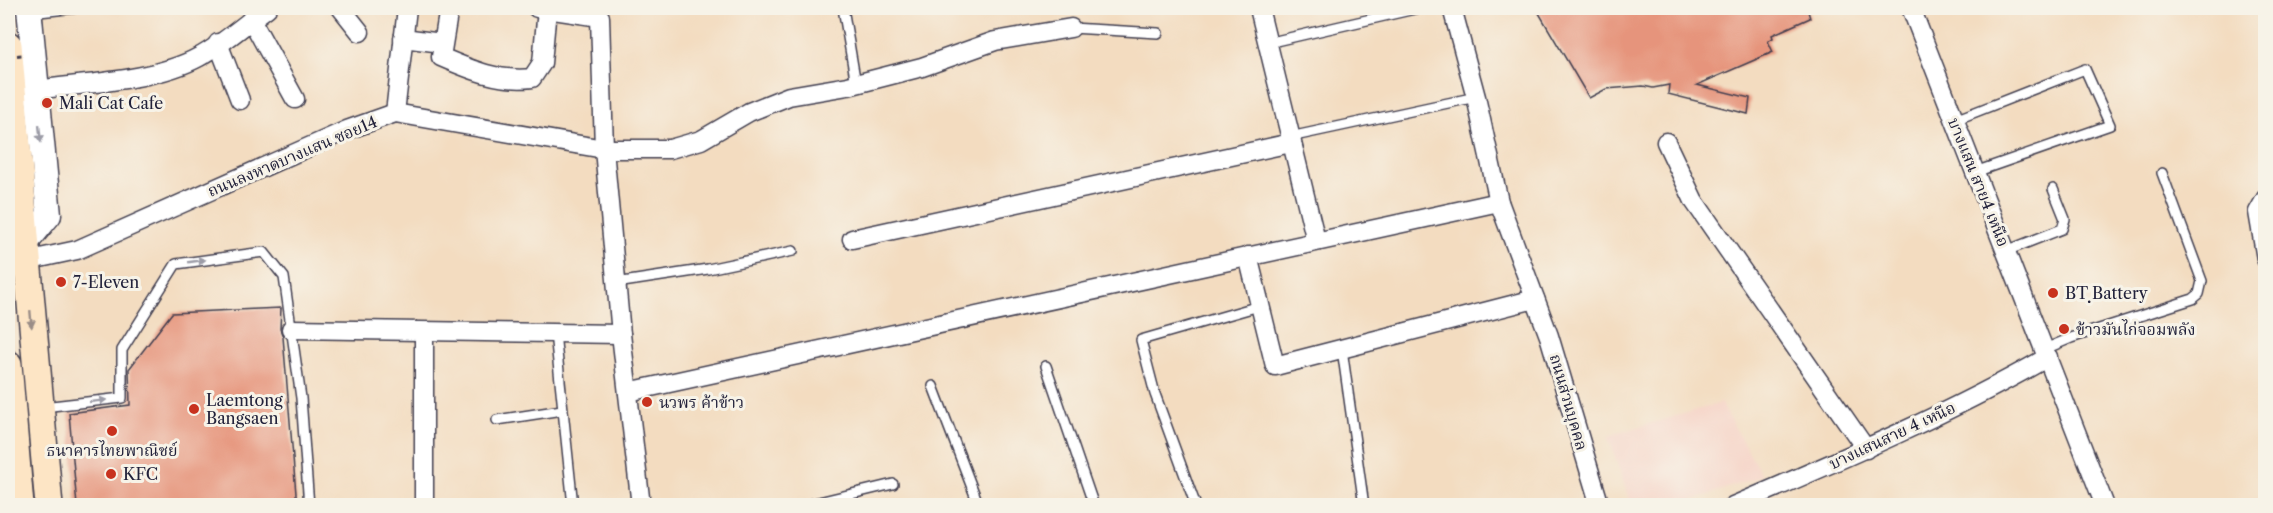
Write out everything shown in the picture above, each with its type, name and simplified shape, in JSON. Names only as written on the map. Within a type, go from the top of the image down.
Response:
[{"type":"main road","points":[[15,50],[12,153],[25,252],[49,506]]},
{"type":"main road","points":[[8,364],[11,445],[20,506]]},
{"type":"street","points":[[36,90],[152,73],[199,57],[267,8]]},
{"type":"street","points":[[341,8],[360,32]]},
{"type":"street","points":[[395,113],[407,8]]},
{"type":"street","points":[[449,8],[441,57],[474,71],[514,80],[532,78],[542,63],[542,8],[600,17],[604,149],[621,334],[641,506]]},
{"type":"street","points":[[1259,8],[1316,241]]},
{"type":"street","name":"ถนนส่วนบุคคล","points":[[1452,8],[1476,97],[1499,202],[1549,336],[1600,506]]},
{"type":"street","name":"บางแสน สาย4 เหนือ","points":[[1911,8],[2105,506]]},
{"type":"street","points":[[25,252],[49,215],[30,10]]},
{"type":"street","points":[[251,19],[295,99]]},
{"type":"street","name":"ถนนลงหาดบางแสน ซอย14","points":[[25,252],[76,250],[347,130],[395,113],[604,149],[670,149],[701,140],[749,112],[789,96],[856,84],[922,67],[995,41],[1071,28]]},
{"type":"street","points":[[403,38],[442,43]]},
{"type":"street","points":[[218,43],[240,100]]},
{"type":"street","points":[[852,239],[1290,140]]},
{"type":"street","points":[[1666,142],[1694,201],[1866,449]]},
{"type":"street","points":[[2265,198],[2258,212],[2265,259]]},
{"type":"street","points":[[628,392],[1499,202]]},
{"type":"street","points":[[1248,256],[1275,366],[1535,299]]},
{"type":"street","points":[[291,329],[424,333],[621,334]]},
{"type":"street","points":[[424,333],[424,506]]},
{"type":"street","name":"บางแสนสาย 4 เหนือ","points":[[1733,506],[1866,449],[2004,382],[2046,353]]},
{"type":"lane","points":[[30,10],[76,8]]},
{"type":"lane","points":[[843,8],[856,84]]},
{"type":"lane","points":[[1267,43],[1419,8]]},
{"type":"lane","points":[[1071,28],[1158,33]]},
{"type":"lane","points":[[1955,120],[2085,69],[2110,125],[1975,172]]},
{"type":"lane","points":[[1290,140],[1476,97]]},
{"type":"lane","points":[[2046,353],[2071,338],[2193,299],[2199,294],[2202,281],[2162,173]]},
{"type":"lane","points":[[2006,251],[2061,229],[2065,219],[2053,189]]},
{"type":"lane","points":[[616,283],[708,269],[793,251]]},
{"type":"lane","points":[[40,408],[122,398],[122,350],[176,264],[264,252],[284,277],[301,398],[309,506]]},
{"type":"lane","points":[[1196,506],[1155,394],[1142,340],[1259,306]]},
{"type":"lane","points":[[555,333],[573,506]]},
{"type":"lane","points":[[1342,349],[1364,506]]},
{"type":"lane","points":[[1046,366],[1094,506]]},
{"type":"lane","points":[[933,386],[979,506]]},
{"type":"lane","points":[[497,420],[562,410]]},
{"type":"lane","points":[[802,506],[893,484]]},
{"type":"path","points":[[8,56],[15,50]]},
{"type":"shaded area","points":[[1721,403],[1762,476],[1678,505],[1631,505],[1608,436]]},
{"type":"building","points":[[1536,8],[1807,8],[1810,18],[1772,35],[1773,38],[1768,41],[1773,52],[1697,85],[1750,98],[1748,114],[1668,94],[1669,85],[1653,88],[1643,86],[1606,89],[1589,98]]},
{"type":"building","name":"Laemtong Bangsaen","points":[[281,308],[280,329],[283,337],[297,506],[77,506],[69,413],[130,405],[129,369],[172,313]]},
{"type":"place","name":"Mali Cat Cafe","points":[[47,103]]},
{"type":"place","name":"7-Eleven","points":[[61,282]]},
{"type":"place","name":"BT ฺBattery","points":[[2053,293]]},
{"type":"place","name":"ข้าวมันไก่จอมพลัง","points":[[2064,329]]},
{"type":"place","name":"นวพร ค้าข้าว","points":[[647,402]]},
{"type":"place","name":"Laemtong Bangsaen","points":[[194,409]]},
{"type":"place","name":"ธนาคารไทยพาณิชย์","points":[[112,431]]},
{"type":"place","name":"KFC","points":[[111,474]]}]
